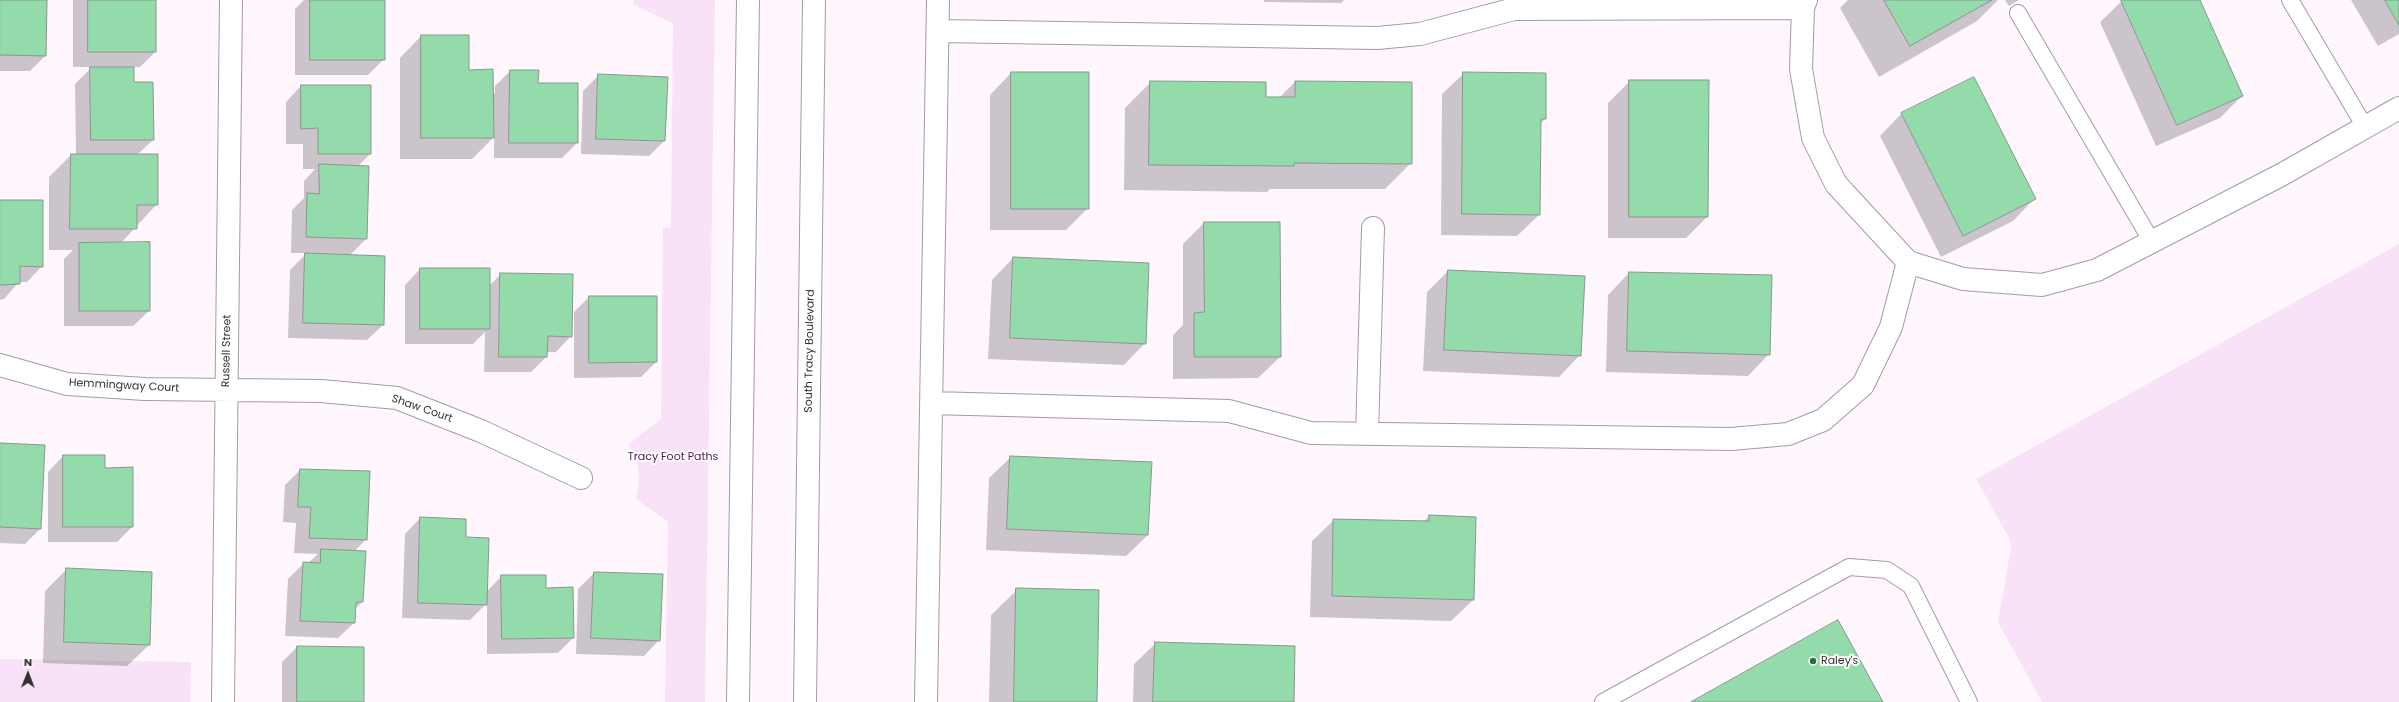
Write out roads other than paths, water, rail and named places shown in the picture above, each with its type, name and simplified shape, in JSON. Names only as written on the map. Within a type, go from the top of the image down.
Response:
[{"type":"street","name":"Russell Street","points":[[223,702],[231,0]]},
{"type":"street","points":[[738,702],[748,0]]},
{"type":"street","name":"South Tracy Boulevard","points":[[805,702],[814,0]]},
{"type":"street","points":[[926,702],[938,0]]},
{"type":"street","points":[[938,31],[1377,38],[1420,34],[1514,9],[1804,4],[1801,69],[1813,138],[1836,184],[1908,262],[1963,279],[2042,285],[2097,270],[2281,175],[2399,108]]},
{"type":"street","points":[[1368,434],[1372,228]]},
{"type":"street","points":[[932,403],[1229,410],[1311,433],[1731,439],[1788,434],[1823,420],[1863,385],[1891,327],[1908,262]]},
{"type":"street","name":"Hemmingway Court","points":[[0,365],[66,384],[145,389],[227,390]]},
{"type":"street","name":"Shaw Court","points":[[227,390],[322,391],[397,398],[481,431],[581,478]]},
{"type":"lane","points":[[2290,0],[2365,127]]},
{"type":"lane","points":[[2018,13],[2152,242]]},
{"type":"lane","points":[[1603,702],[1849,567],[1887,570],[1911,586],[1969,702]]},
{"type":"place","name":"Raley's","points":[[1813,661]]},
{"type":"park label","name":"Tracy Foot Paths","points":[[673,457]]}]
